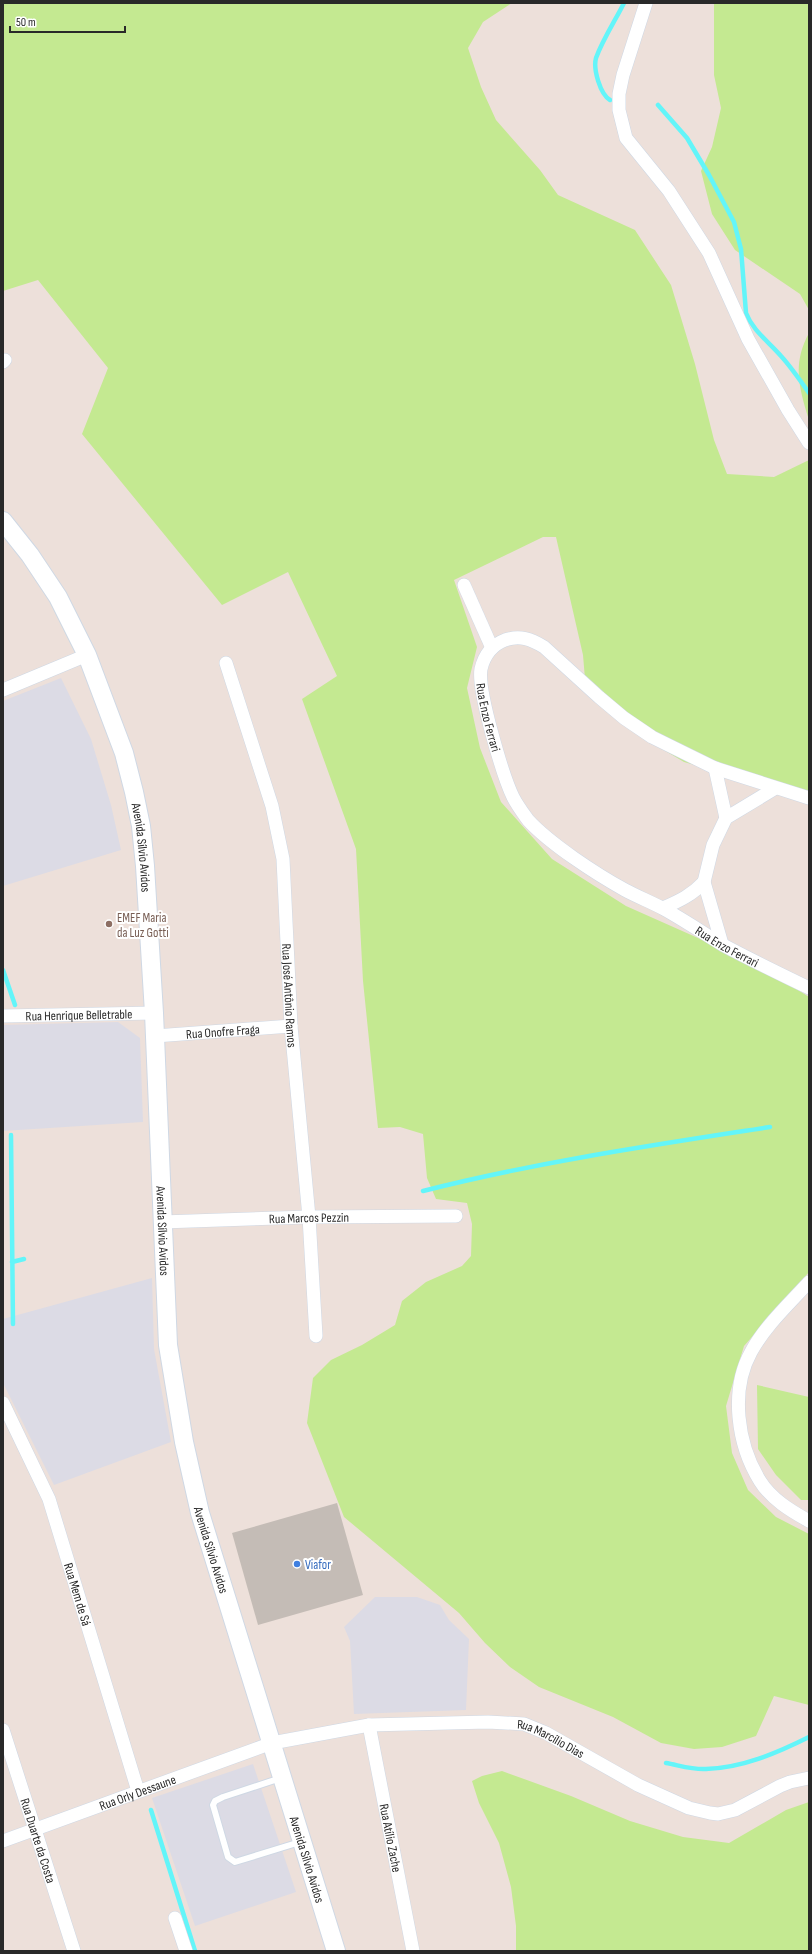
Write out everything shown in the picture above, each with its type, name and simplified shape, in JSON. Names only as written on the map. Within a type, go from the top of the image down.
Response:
[{"type":"main road","name":"Avenida Sílvio Avidos","points":[[3,521],[30,555],[58,597],[87,655],[124,753],[141,826],[154,1013],[168,1345],[184,1442],[200,1513],[336,1951]]},
{"type":"street","points":[[646,3],[623,75],[619,94],[619,110],[626,138],[669,191],[709,253],[748,339],[788,410],[809,443]]},
{"type":"street","points":[[464,585],[492,648],[502,642],[516,637],[524,637],[538,643],[624,718],[652,737],[715,768],[809,798]]},
{"type":"street","name":"Rua Enzo Ferrari","points":[[492,648],[484,658],[481,671],[482,692],[506,781],[514,798],[528,819],[545,836],[626,891],[663,908],[722,944],[809,988]]},
{"type":"street","points":[[3,690],[87,655]]},
{"type":"street","name":"Rua José Antônio Ramos","points":[[226,663],[270,799],[278,830],[285,885],[291,1026],[308,1217],[316,1336]]},
{"type":"street","points":[[715,768],[726,818]]},
{"type":"street","points":[[663,908],[680,901],[695,892],[704,882],[713,845],[726,818],[774,788]]},
{"type":"street","points":[[704,882],[722,944]]},
{"type":"street","name":"Rua Henrique Belletrable","points":[[3,1016],[154,1013]]},
{"type":"street","name":"Rua Onofre Fraga","points":[[155,1036],[291,1026]]},
{"type":"street","name":"Rua Marcos Pezzin","points":[[162,1222],[308,1217],[456,1216]]},
{"type":"street","points":[[809,1282],[762,1334],[743,1369],[739,1388],[742,1436],[752,1465],[760,1482],[784,1506],[809,1521]]},
{"type":"street","name":"Rua Mem de Sá","points":[[3,1403],[49,1499],[138,1791]]},
{"type":"street","name":"Rua Marcílio Dias","points":[[272,1743],[369,1725],[488,1722],[524,1724],[546,1733],[638,1785],[689,1808],[718,1814],[735,1810],[790,1782],[809,1778]]},
{"type":"street","name":"Rua Atílio Zache","points":[[369,1725],[413,1951]]},
{"type":"street","name":"Rua Duarte da Costa","points":[[3,1730],[74,1951]]},
{"type":"street","name":"Rua Orly Dessaune","points":[[3,1841],[272,1743]]},
{"type":"street","points":[[175,1918],[186,1951]]},
{"type":"lane","points":[[282,1778],[215,1801],[212,1804],[228,1857],[235,1862],[302,1841]]},
{"type":"shaded area","points":[[61,678],[91,739],[111,805],[121,850],[3,886],[3,701]]},
{"type":"shaded area","points":[[118,1022],[140,1038],[143,1122],[3,1131],[3,1025]]},
{"type":"shaded area","points":[[152,1278],[154,1349],[171,1442],[54,1485],[3,1383],[3,1319]]},
{"type":"shaded area","points":[[375,1597],[417,1597],[440,1605],[449,1620],[469,1639],[466,1710],[354,1714],[350,1641],[344,1627]]},
{"type":"shaded area","points":[[253,1764],[296,1892],[195,1926],[152,1798]]},
{"type":"green space","points":[[3,3],[512,3],[483,22],[468,48],[481,87],[496,120],[540,170],[558,195],[635,230],[671,285],[695,364],[714,440],[727,474],[774,477],[809,460],[809,797],[684,762],[637,734],[586,691],[583,655],[556,537],[543,537],[454,580],[477,647],[467,688],[480,748],[501,802],[552,859],[626,906],[761,966],[809,997],[809,1272],[744,1346],[726,1406],[732,1453],[748,1490],[776,1517],[809,1534],[809,1705],[774,1696],[756,1736],[722,1747],[694,1749],[661,1743],[613,1717],[539,1687],[510,1667],[485,1643],[459,1613],[344,1517],[307,1423],[313,1378],[331,1360],[362,1345],[395,1325],[402,1301],[426,1282],[462,1266],[471,1256],[472,1224],[467,1203],[436,1199],[427,1178],[423,1134],[400,1127],[378,1128],[363,981],[356,849],[302,699],[337,676],[288,572],[222,605],[82,434],[108,368],[38,280],[3,291]]},
{"type":"green space","points":[[714,3],[809,3],[809,310],[800,294],[735,250],[712,214],[701,171],[712,147],[721,108],[714,75]]},
{"type":"green space","points":[[809,333],[809,420],[800,387],[799,366],[800,355]]},
{"type":"green space","points":[[757,1385],[809,1397],[809,1500],[801,1500],[776,1475],[758,1449]]},
{"type":"green space","points":[[502,1771],[571,1796],[630,1821],[683,1837],[729,1843],[786,1810],[809,1802],[809,1951],[516,1951],[516,1926],[511,1887],[499,1843],[479,1803],[472,1781],[482,1776]]},
{"type":"building","name":"Viafor","points":[[337,1503],[363,1595],[258,1625],[232,1533]]},
{"type":"waterway","points":[[610,100],[606,97],[600,87],[596,75],[595,63],[599,51],[624,3]]},
{"type":"waterway","points":[[658,105],[687,138],[734,222],[741,249],[746,313],[749,319],[757,331],[799,378],[809,393]]},
{"type":"waterway","points":[[3,970],[15,1005]]},
{"type":"waterway","points":[[423,1191],[509,1171],[552,1163],[770,1127]]},
{"type":"waterway","points":[[11,1135],[13,1324]]},
{"type":"waterway","points":[[12,1262],[24,1259]]},
{"type":"waterway","points":[[666,1763],[701,1769],[733,1766],[759,1759],[809,1737]]},
{"type":"waterway","points":[[151,1810],[195,1951]]},
{"type":"place","name":"EMEF Maria da Luz Gotti","points":[[109,924]]},
{"type":"place","name":"Viafor","points":[[297,1564]]}]
